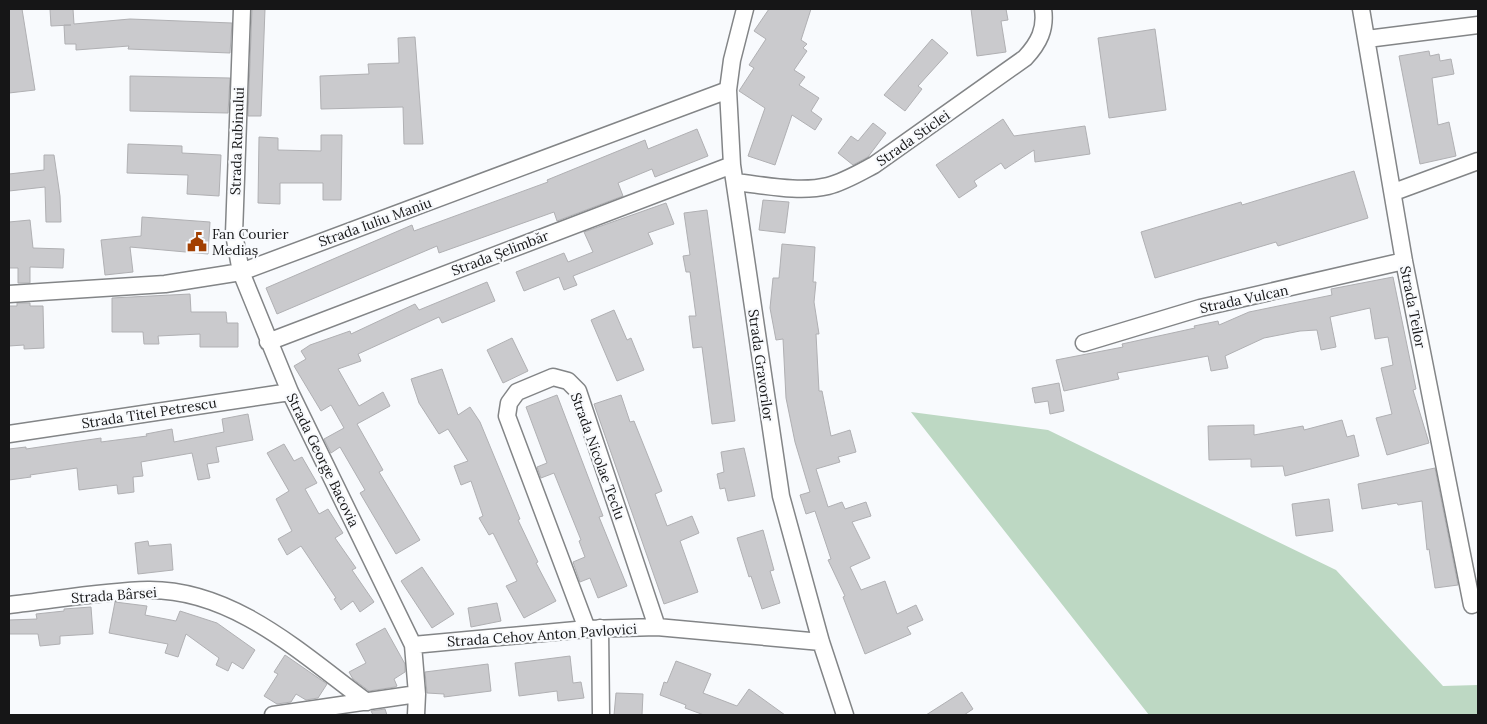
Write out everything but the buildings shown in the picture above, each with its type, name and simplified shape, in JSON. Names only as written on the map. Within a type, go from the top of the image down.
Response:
[{"type":"street","name":"Strada Rubinului","points":[[241,272],[234,234],[242,9]]},
{"type":"street","name":"Strada Gravorilor","points":[[745,9],[732,60],[728,90],[732,165],[781,496],[821,642],[846,712]]},
{"type":"street","name":"Strada Sticlei","points":[[735,182],[804,188],[826,186],[848,179],[874,166],[1025,58],[1042,34],[1043,9]]},
{"type":"street","name":"Strada Teilor","points":[[1361,9],[1368,39],[1404,262],[1472,605]]},
{"type":"street","points":[[1368,39],[1478,25]]},
{"type":"street","name":"Strada Iuliu Maniu","points":[[9,294],[165,284],[241,272],[728,90]]},
{"type":"street","points":[[1394,192],[1478,161]]},
{"type":"street","name":"Strada Șelimbăr","points":[[268,342],[732,165]]},
{"type":"street","name":"Strada Vulcan","points":[[1084,343],[1200,308],[1404,262]]},
{"type":"street","name":"Strada George Bacovia","points":[[241,272],[290,392],[413,645]]},
{"type":"street","name":"Strada Nicolae Teclu","points":[[594,628],[507,416],[509,403],[517,392],[554,377],[568,381],[578,391],[657,627]]},
{"type":"street","name":"Strada Titel Petrescu","points":[[9,434],[290,392]]},
{"type":"street","name":"Strada Bârsei","points":[[9,605],[149,590],[194,596],[223,606],[260,624],[367,702]]},
{"type":"street","name":"Strada Cehov Anton Pavlovici","points":[[413,645],[594,628],[657,627],[821,642]]},
{"type":"street","points":[[594,628],[601,715]]},
{"type":"street","points":[[413,645],[417,694],[416,715]]},
{"type":"street","points":[[273,715],[417,694]]},
{"type":"green space","points":[[911,412],[1048,430],[1336,570],[1443,686],[1478,685],[1478,715],[1149,715]]},
{"type":"place","name":"Fan Courier Mediaș","points":[[197,242]]}]
